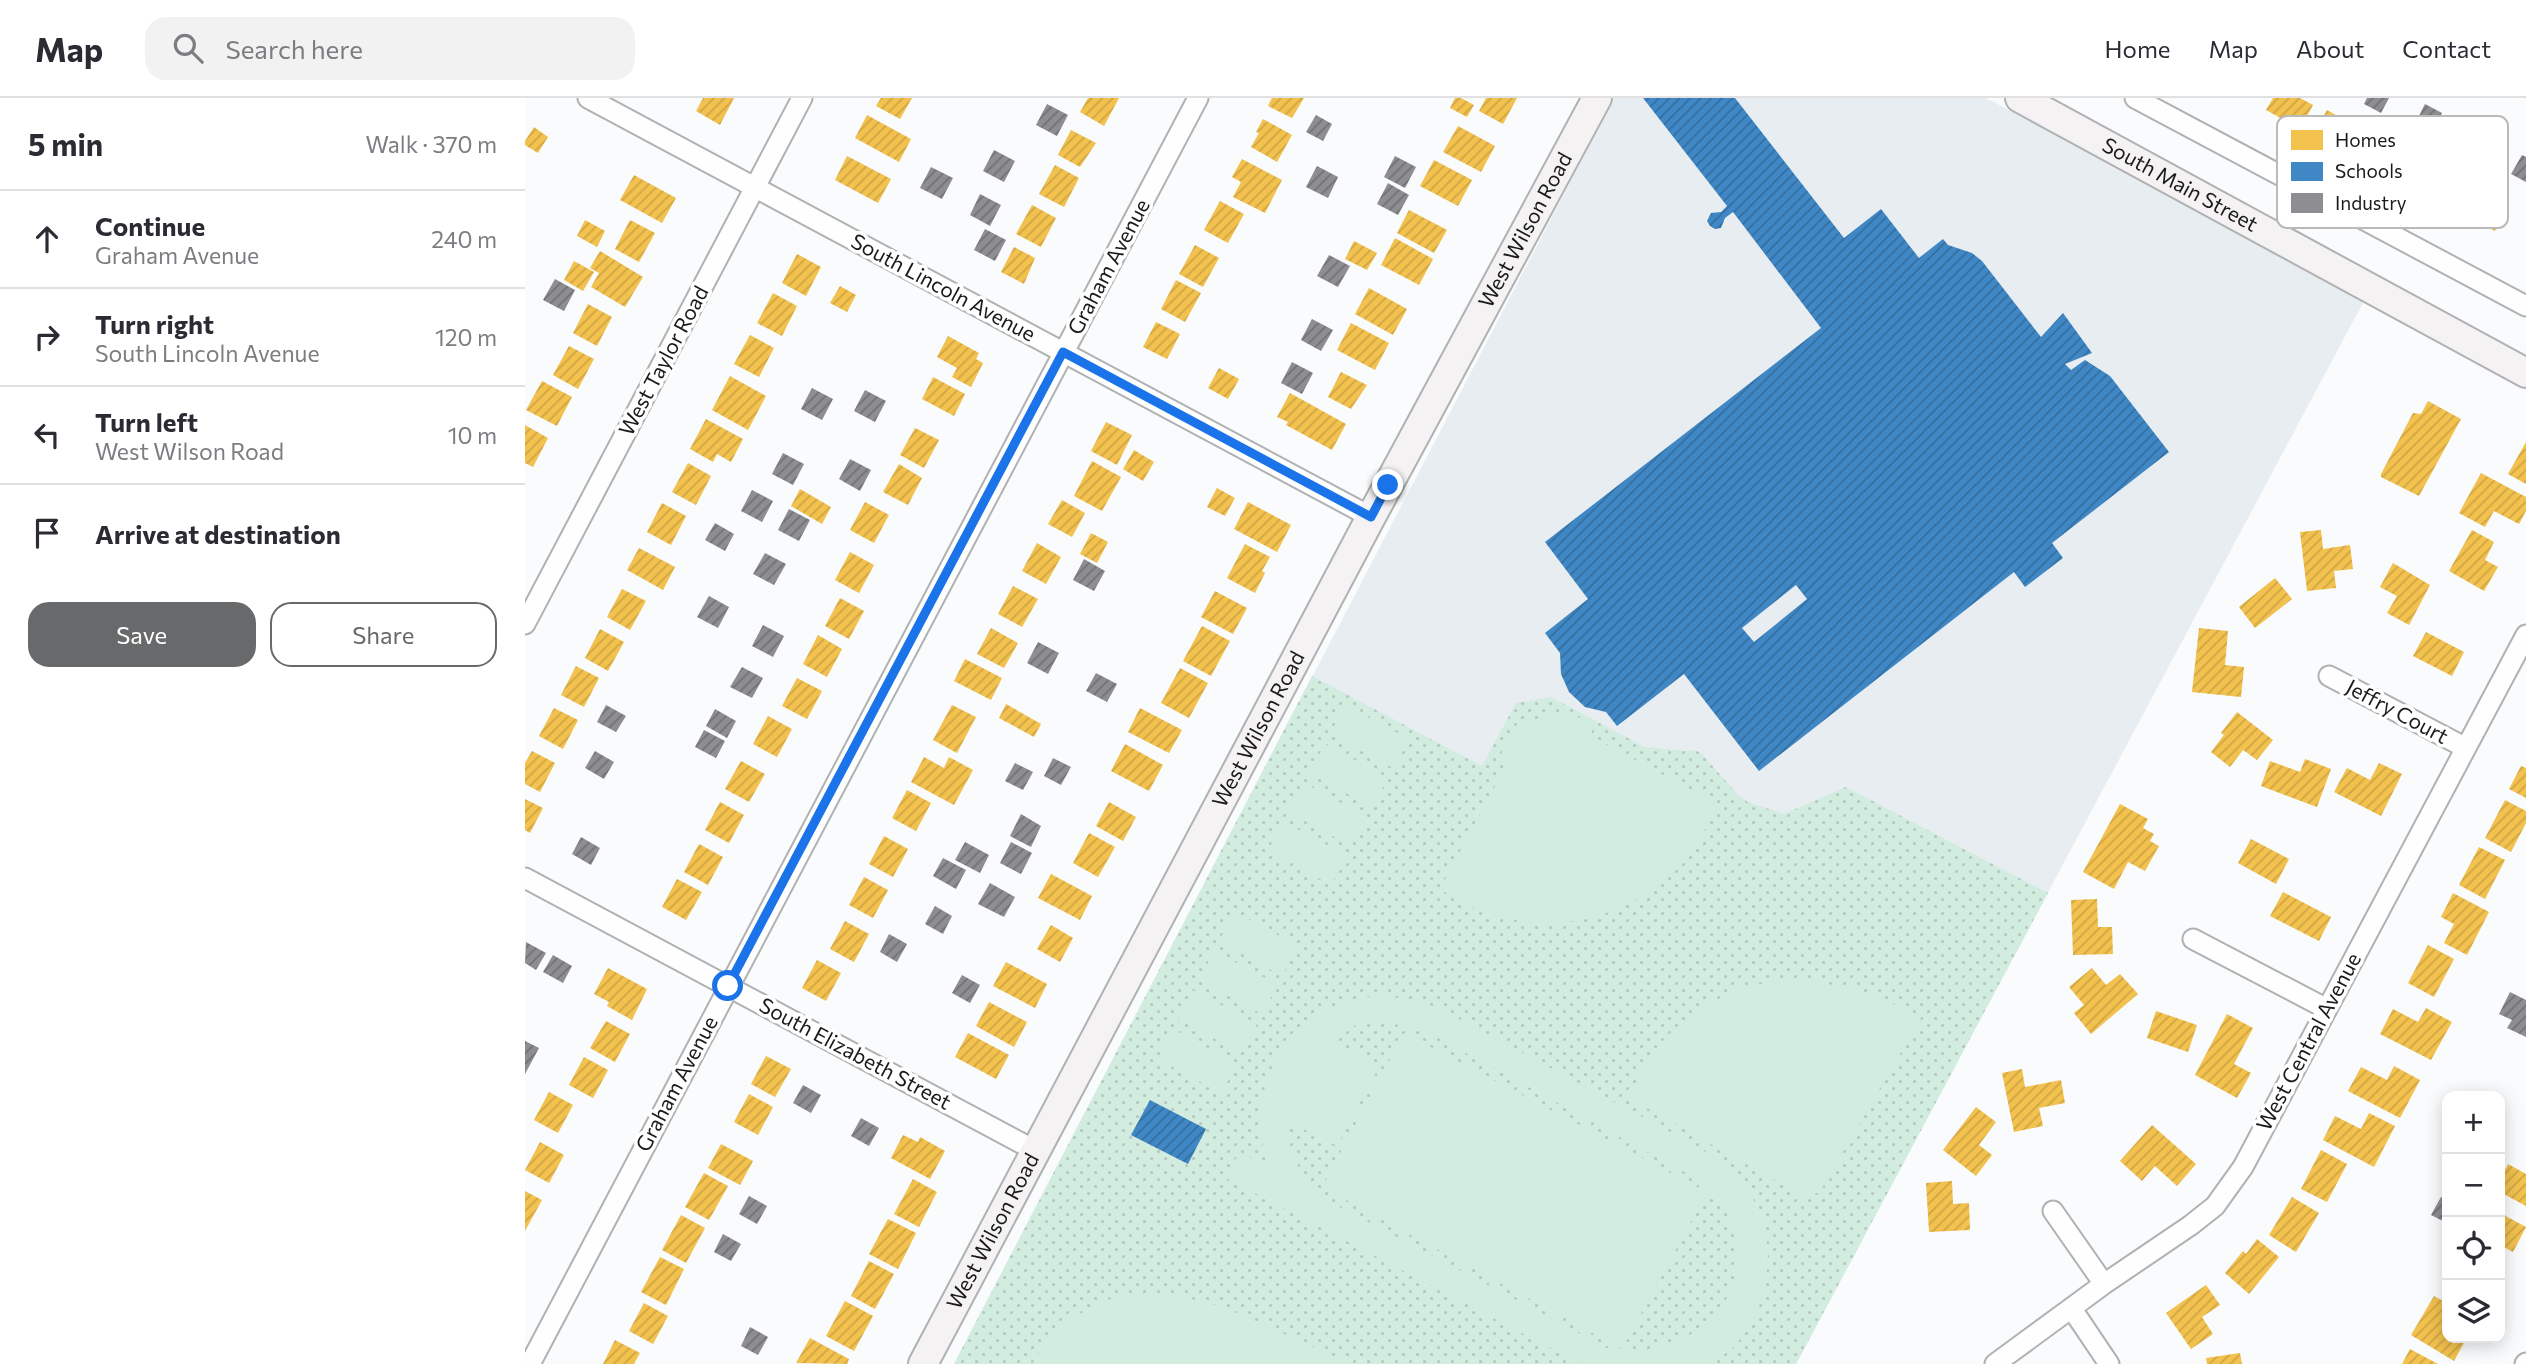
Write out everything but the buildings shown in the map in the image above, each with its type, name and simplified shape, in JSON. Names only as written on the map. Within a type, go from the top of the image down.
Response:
[{"type":"street","name":"South Lincoln Avenue","points":[[588,98],[1371,517]]},
{"type":"street","name":"West Taylor Road","points":[[525,624],[803,98]]},
{"type":"street","name":"Graham Avenue","points":[[530,1364],[1198,98]]},
{"type":"street","name":"West Wilson Road","points":[[923,1364],[1371,517],[1597,98]]},
{"type":"street","name":"South Main Street","points":[[2020,98],[2526,373]]},
{"type":"street","points":[[2135,98],[2277,174]]},
{"type":"street","points":[[2379,228],[2526,306]]},
{"type":"street","name":"West Central Avenue","points":[[1995,1364],[2104,1284],[2191,1225],[2215,1206],[2228,1191],[2526,635]]},
{"type":"street","name":"Jeffry Court","points":[[2329,676],[2466,748]]},
{"type":"street","name":"South Elizabeth Street","points":[[525,878],[1036,1151]]},
{"type":"street","points":[[2193,939],[2327,1009]]},
{"type":"street","points":[[2053,1210],[2104,1284]]},
{"type":"street","points":[[2072,1309],[2109,1364]]},
{"type":"shaded area","points":[[1614,98],[1986,98],[2365,299],[1796,1364],[954,1364]]},
{"type":"green space","points":[[1312,676],[1482,766],[1516,703],[1551,697],[1645,747],[1695,750],[1701,753],[1739,796],[1748,802],[1784,814],[1846,787],[2048,893],[1796,1364],[954,1364]]},
{"type":"green space","points":[[1345,705],[1409,739],[1393,768],[1330,734]]},
{"type":"green space","points":[[1562,708],[1594,726],[1590,736],[1718,804],[1697,843],[1681,864],[1656,887],[1627,904],[1597,916],[1565,922],[1533,922],[1500,917],[1469,906],[1440,889],[1508,762],[1500,756],[1517,724],[1526,728],[1529,722],[1548,714],[1556,718]]},
{"type":"green space","points":[[1325,744],[1388,778],[1372,807],[1309,773]]},
{"type":"green space","points":[[1304,783],[1367,817],[1351,846],[1288,812]]},
{"type":"green space","points":[[1284,822],[1347,856],[1331,885],[1268,850]]},
{"type":"green space","points":[[1235,912],[1298,946],[1282,976],[1219,941]]},
{"type":"green space","points":[[1214,951],[1278,985],[1262,1014],[1199,980]]},
{"type":"green space","points":[[1814,981],[1874,994],[1921,1018],[1819,1193],[1800,1195],[1628,1097],[1660,1044],[1674,1029],[1705,1007],[1749,986],[1773,982]]},
{"type":"green space","points":[[1193,990],[1257,1024],[1241,1053],[1178,1019]]},
{"type":"green space","points":[[1381,996],[1421,1001],[1448,1013],[1702,1149],[1734,1174],[1752,1197],[1764,1223],[1768,1252],[1766,1285],[1755,1318],[1734,1347],[1711,1364],[1581,1364],[1226,1178],[1239,1152],[1270,1168],[1260,1119],[1263,1095],[1270,1072],[1282,1050],[1297,1032],[1317,1016],[1339,1004]],"holes":[[[1382,1021],[1427,1032],[1701,1181],[1725,1210],[1737,1241],[1737,1271],[1727,1299],[1708,1322],[1681,1340],[1648,1349],[1609,1349],[1334,1204],[1314,1187],[1294,1158],[1289,1146],[1286,1120],[1337,1146],[1380,1065],[1329,1039],[1354,1026]]]},
{"type":"green space","points":[[1173,1029],[1237,1064],[1221,1093],[1158,1059]]},
{"type":"green space","points":[[1404,1033],[1707,1192],[1622,1349],[1322,1187]]},
{"type":"green space","points":[[1164,1293],[1221,1306],[1351,1364],[1032,1364],[1064,1327],[1094,1306],[1119,1297]]},
{"type":"route","points":[[728,986],[1063,352],[1371,517],[1388,485]]}]
